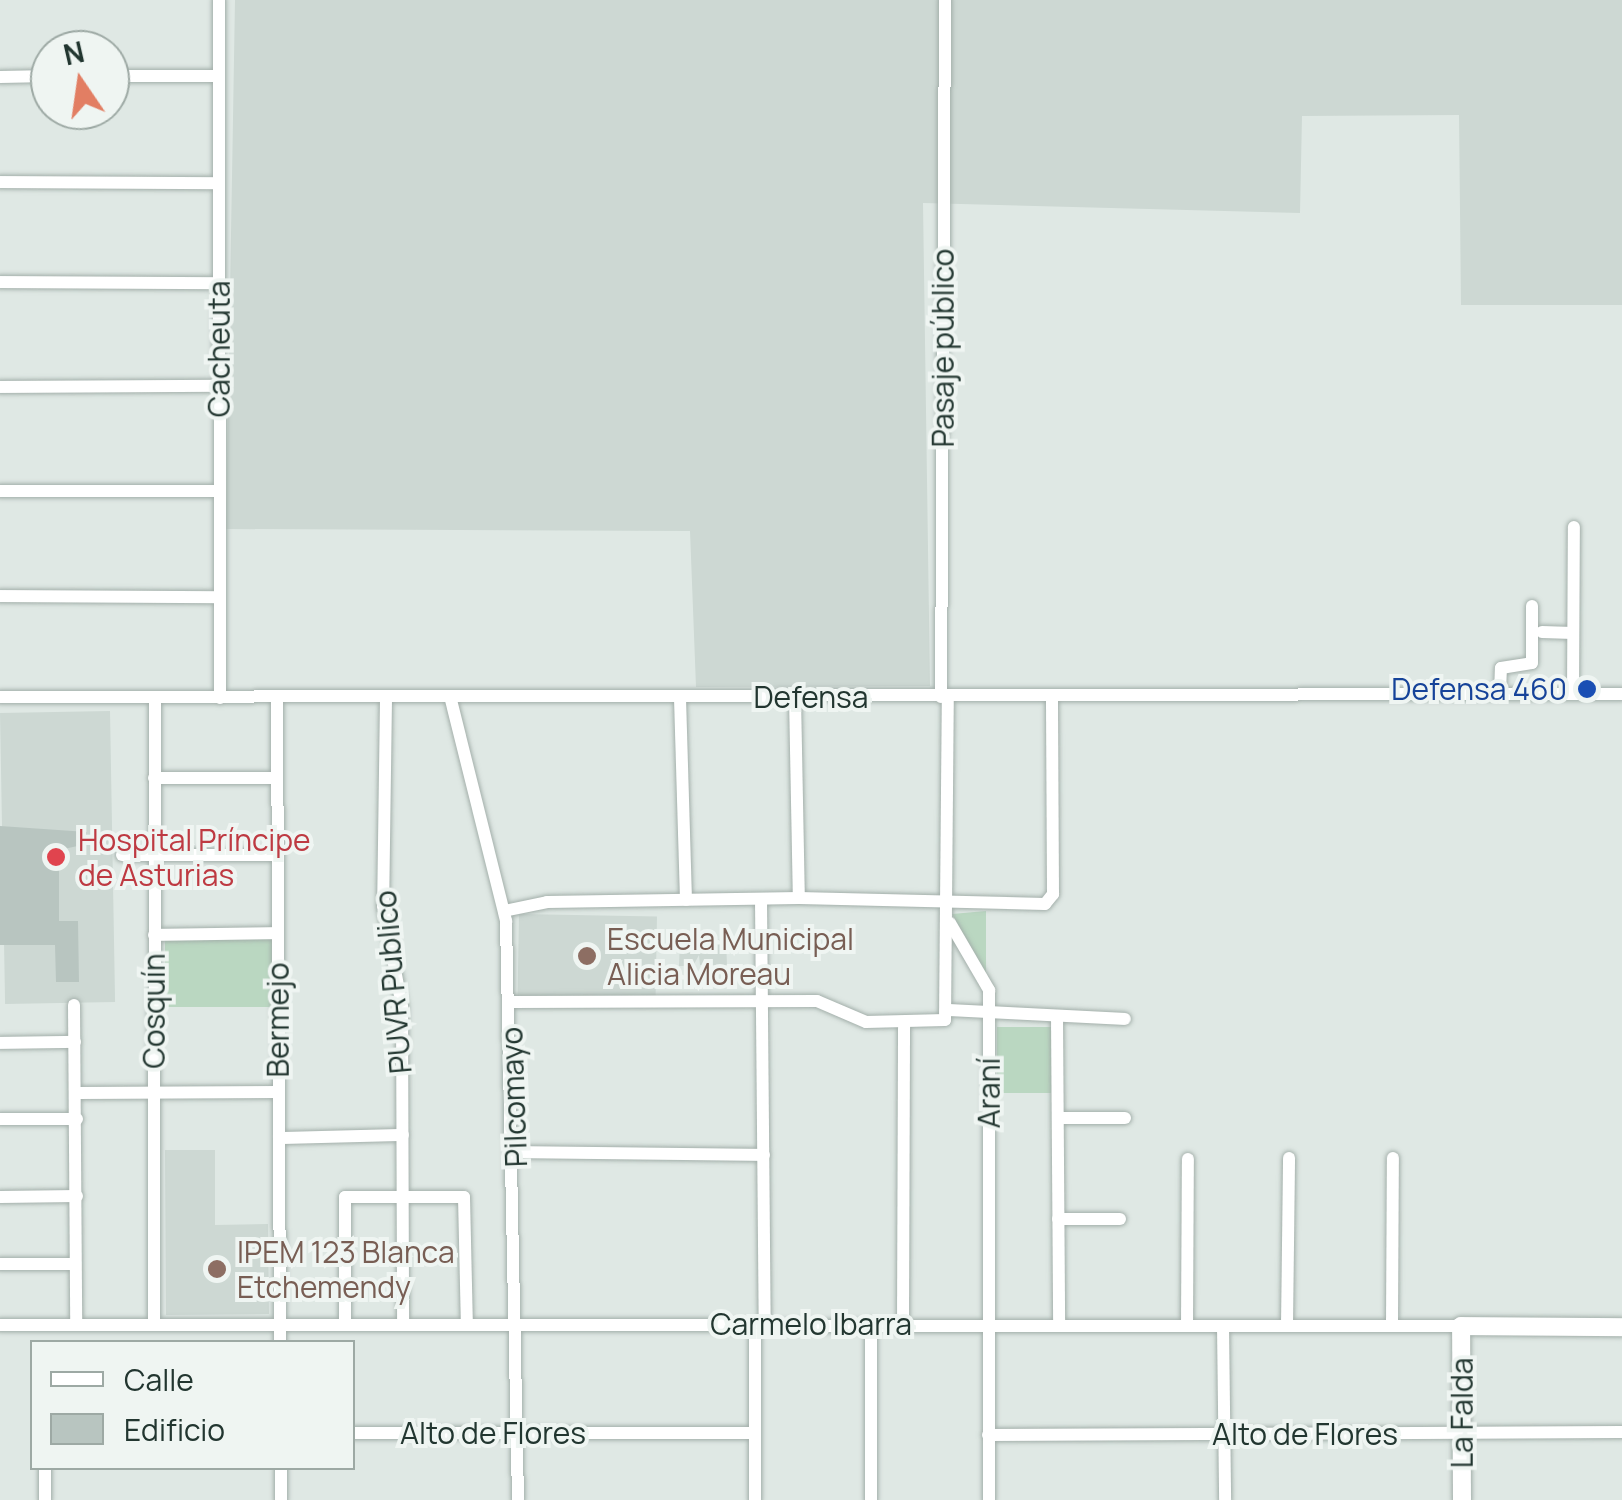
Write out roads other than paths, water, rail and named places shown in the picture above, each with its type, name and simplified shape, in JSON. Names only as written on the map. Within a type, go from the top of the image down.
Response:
[{"type":"main road","name":"Carmelo Ibarra","points":[[1461,1326],[1622,1327]]},
{"type":"main road","name":"La Falda","points":[[1461,1326],[1462,1500]]},
{"type":"street","name":"Cacheuta","points":[[219,0],[220,698]]},
{"type":"street","name":"Pasaje público","points":[[944,0],[944,697]]},
{"type":"street","points":[[0,76],[30,76]]},
{"type":"street","points":[[130,76],[219,76]]},
{"type":"street","points":[[0,182],[219,183]]},
{"type":"street","points":[[0,282],[219,282]]},
{"type":"street","points":[[0,387],[219,386]]},
{"type":"street","points":[[0,491],[219,491]]},
{"type":"street","points":[[1573,694],[1574,526]]},
{"type":"street","points":[[0,596],[219,597]]},
{"type":"street","points":[[1500,694],[1502,668],[1532,663],[1532,606]]},
{"type":"street","points":[[1542,632],[1573,633]]},
{"type":"street","name":"Defensa","points":[[0,698],[450,700],[1622,694]]},
{"type":"street","points":[[504,910],[547,902],[799,898],[1051,901],[1052,696]]},
{"type":"street","name":"Cosquín","points":[[154,697],[154,1325]]},
{"type":"street","points":[[795,697],[799,898]]},
{"type":"street","points":[[511,1002],[824,1002],[855,1020],[904,1024],[945,1020],[950,1010],[944,697]]},
{"type":"street","name":"Bermejo","points":[[277,698],[280,1340]]},
{"type":"street","points":[[680,698],[686,900]]},
{"type":"street","name":"PUVR Publico","points":[[386,699],[384,906],[402,1007],[402,1325]]},
{"type":"street","name":"Pilcomayo","points":[[450,700],[504,910],[515,1152],[518,1500]]},
{"type":"street","points":[[154,778],[278,778]]},
{"type":"street","points":[[122,855],[278,855]]},
{"type":"street","points":[[755,1500],[764,1155],[761,900]]},
{"type":"street","name":"Araní","points":[[949,922],[989,990],[989,1500]]},
{"type":"street","points":[[154,935],[278,933]]},
{"type":"street","points":[[74,1005],[78,1093],[76,1325]]},
{"type":"street","points":[[950,1010],[989,1016],[1125,1019]]},
{"type":"street","points":[[1058,1017],[1059,1326]]},
{"type":"street","points":[[903,1324],[904,1024]]},
{"type":"street","points":[[0,1042],[75,1042]]},
{"type":"street","points":[[78,1093],[278,1092]]},
{"type":"street","points":[[1058,1118],[1125,1118]]},
{"type":"street","points":[[0,1119],[77,1119]]},
{"type":"street","points":[[279,1138],[403,1135]]},
{"type":"street","points":[[515,1152],[764,1155]]},
{"type":"street","points":[[1187,1326],[1188,1158]]},
{"type":"street","points":[[1287,1326],[1289,1158]]},
{"type":"street","points":[[1392,1326],[1393,1158]]},
{"type":"street","points":[[0,1198],[77,1196]]},
{"type":"street","points":[[345,1325],[344,1197],[464,1197],[467,1325]]},
{"type":"street","points":[[1058,1219],[1120,1219]]},
{"type":"street","points":[[0,1264],[75,1264]]},
{"type":"street","points":[[871,1324],[871,1500]]},
{"type":"street","points":[[45,1325],[45,1340]]},
{"type":"street","name":"Carmelo Ibarra","points":[[0,1326],[1461,1326]]},
{"type":"street","points":[[1223,1326],[1224,1500]]},
{"type":"street","name":"Alto de Flores","points":[[355,1432],[754,1433]]},
{"type":"street","name":"Alto de Flores","points":[[988,1435],[1622,1432]]},
{"type":"street","points":[[45,1470],[45,1500]]},
{"type":"street","points":[[281,1470],[281,1500]]},
{"type":"place","name":"Defensa 460","points":[[1587,689]]},
{"type":"place","name":"Hospital Príncipe de Asturias","points":[[56,857]]},
{"type":"place","name":"Escuela Municipal Alicia Moreau","points":[[587,956]]},
{"type":"place","name":"IPEM 123 Blanca Etchemendy","points":[[217,1269]]}]
